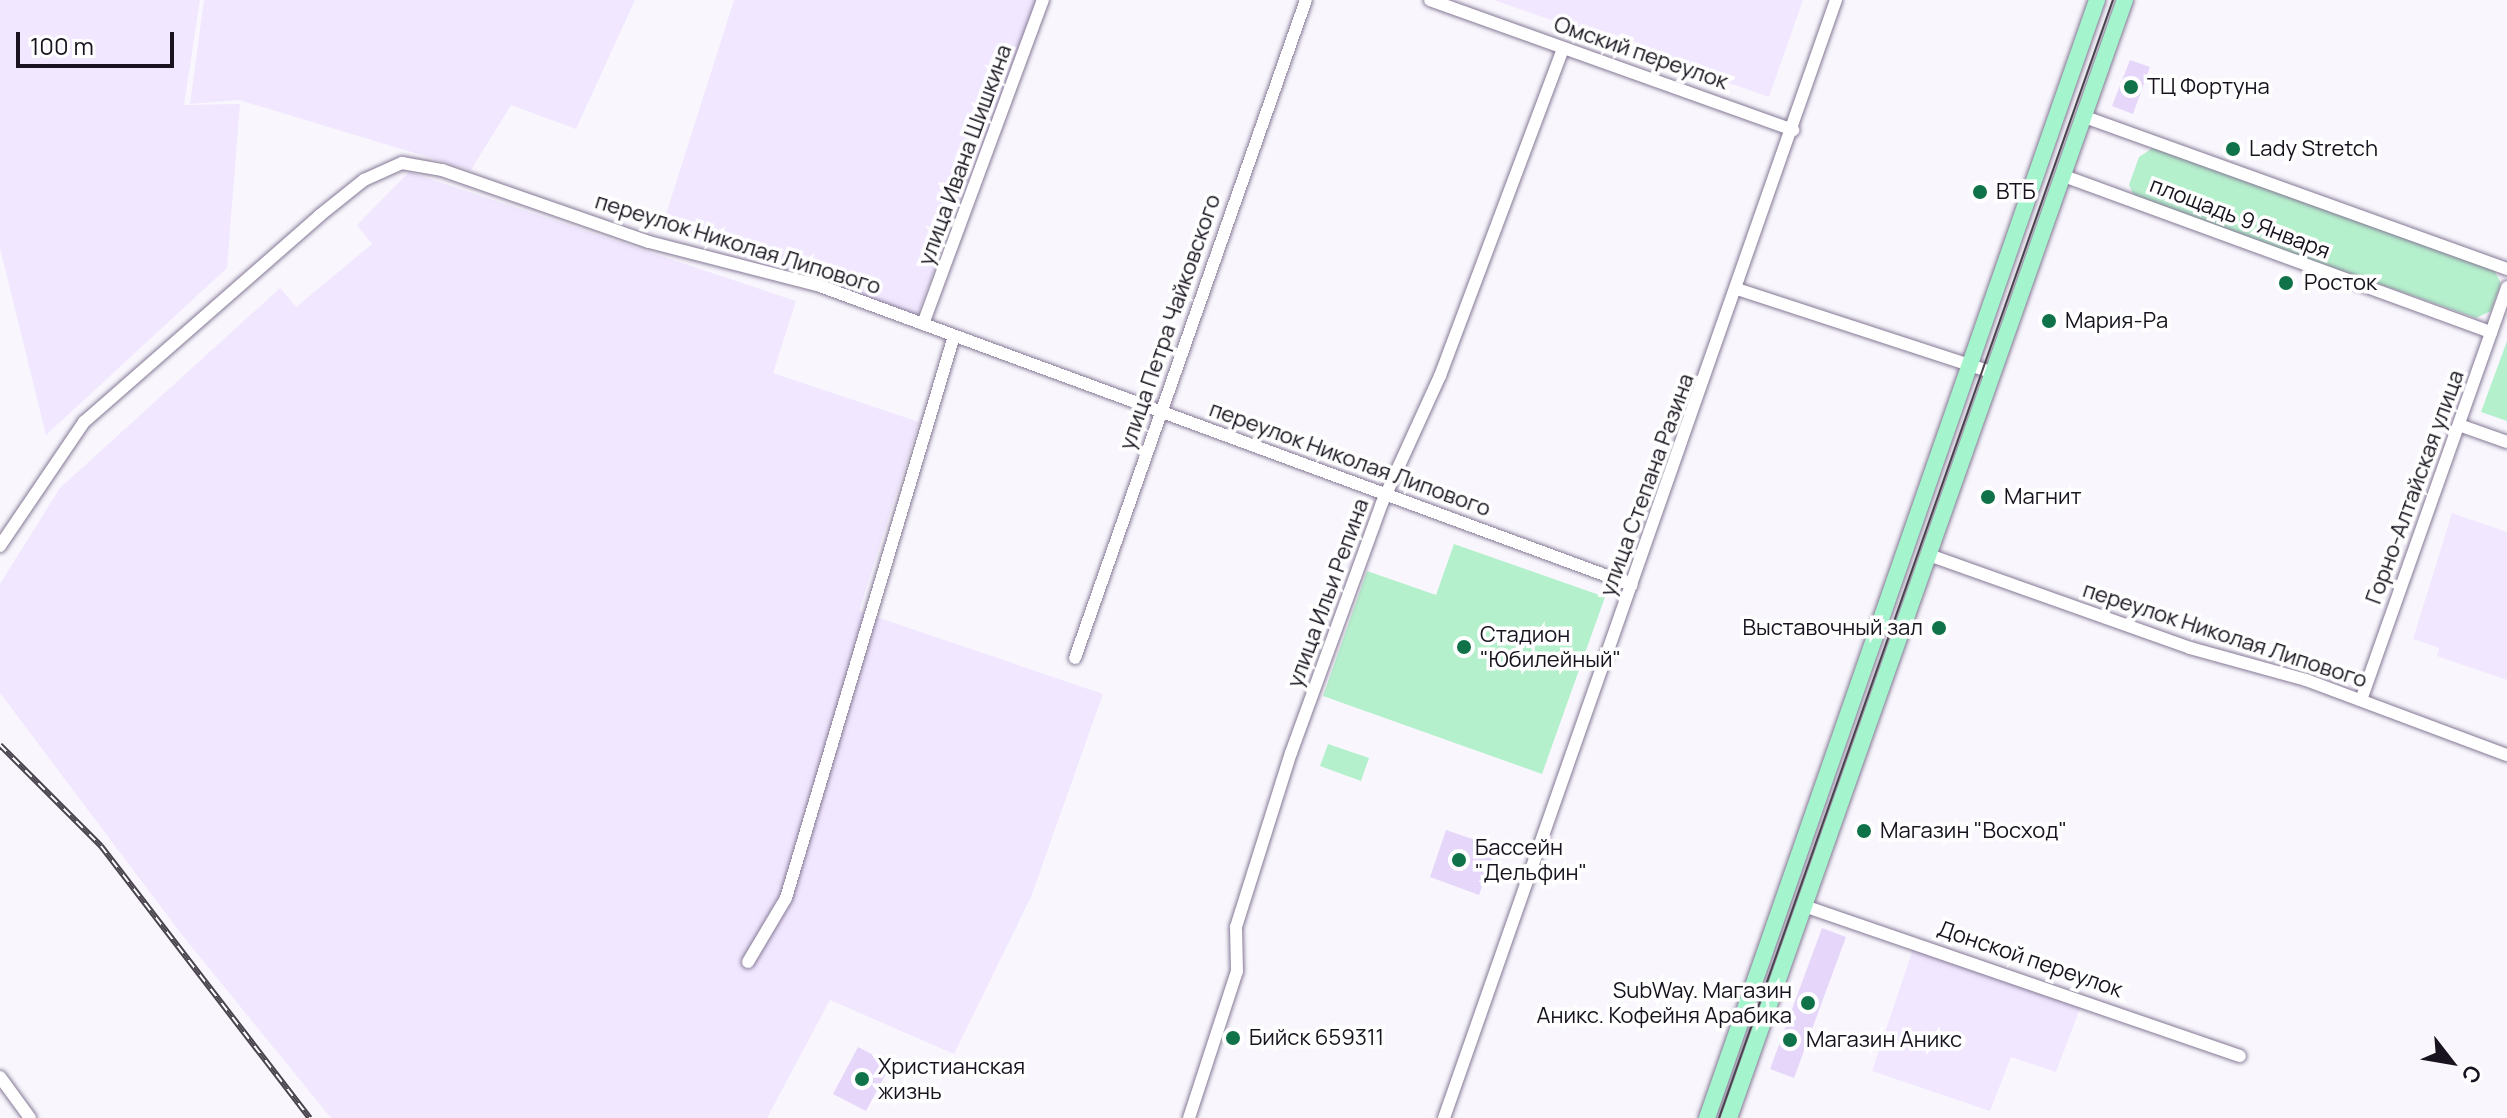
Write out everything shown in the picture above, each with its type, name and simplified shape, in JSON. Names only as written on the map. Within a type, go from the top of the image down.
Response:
[{"type":"main road","points":[[1707,1118],[2097,0]]},
{"type":"main road","points":[[1729,1118],[2125,0]]},
{"type":"main road","points":[[1905,549],[1929,555]]},
{"type":"street","name":"улица Ивана Шишкина","points":[[923,324],[1043,0]]},
{"type":"street","name":"улица Петра Чайковского","points":[[1075,658],[1306,0]]},
{"type":"street","name":"Омский переулок","points":[[1430,0],[1793,130]]},
{"type":"street","name":"улица Степана Разина","points":[[1444,1118],[1793,130],[1836,0]]},
{"type":"street","name":"улица Ильи Репина","points":[[1189,1118],[1237,971],[1236,927],[1291,753],[1388,492],[1440,376],[1563,48]]},
{"type":"street","name":"площадь 9 Января","points":[[2085,117],[2507,269]]},
{"type":"street","name":"переулок Николая Липового","points":[[0,546],[84,422],[319,216],[394,165],[442,170],[649,242],[757,266],[1388,492],[1632,585]]},
{"type":"street","name":"площадь 9 Января","points":[[2064,176],[2491,332]]},
{"type":"street","name":"Горно-Алтайская улица","points":[[2361,700],[2507,287]]},
{"type":"street","points":[[1737,289],[1994,373]]},
{"type":"street","points":[[748,962],[786,898],[954,336]]},
{"type":"street","points":[[2459,425],[2507,442]]},
{"type":"street","name":"переулок Николая Липового","points":[[1929,555],[2190,648],[2361,700],[2507,755]]},
{"type":"street","name":"Донской переулок","points":[[1804,906],[2240,1056]]},
{"type":"street","points":[[0,1077],[30,1118]]},
{"type":"shaded area","points":[[0,0],[200,0],[184,105],[240,104],[227,268],[46,435],[0,248]]},
{"type":"shaded area","points":[[204,0],[635,0],[576,129],[511,105],[471,170],[239,100],[190,104]]},
{"type":"shaded area","points":[[734,0],[1038,0],[917,315],[661,230]]},
{"type":"shaded area","points":[[1494,0],[1803,0],[1769,97]]},
{"type":"shaded area","points":[[409,172],[796,301],[773,373],[919,422],[859,611],[1103,694],[1031,897],[954,1054],[830,1000],[767,1118],[331,1118],[182,935],[0,693],[0,584],[60,488],[280,288],[296,307],[372,244],[357,225]]},
{"type":"shaded area","points":[[2452,513],[2507,532],[2507,680],[2437,656],[2439,648],[2413,639]]},
{"type":"shaded area","points":[[1914,946],[2082,1003],[2056,1072],[2011,1057],[1990,1111],[1872,1071]]},
{"type":"green space","points":[[2153,148],[2494,270],[2501,283],[2491,311],[2476,318],[2135,198],[2129,185],[2139,157]]},
{"type":"green space","points":[[2507,341],[2507,421],[2481,412]]},
{"type":"green space","name":"Стадион \"Юбилейный\"","points":[[1454,544],[1605,597],[1542,774],[1323,696],[1367,571],[1436,595]]},
{"type":"green space","points":[[1328,744],[1369,758],[1361,781],[1320,766]]},
{"type":"building","name":"ТЦ Фортуна","points":[[2130,60],[2150,67],[2133,114],[2112,106]]},
{"type":"building","points":[[1446,830],[1496,847],[1479,895],[1430,877]]},
{"type":"building","name":"SubWay. Магазин Аникс. Кофейня Арабика","points":[[1822,928],[1846,937],[1794,1078],[1770,1069]]},
{"type":"building","name":"Христианская жизнь","points":[[858,1047],[891,1064],[866,1111],[833,1094]]},
{"type":"tram line","points":[[1719,1118],[2113,0]]},
{"type":"railway","points":[[0,745],[101,846],[310,1118]]},
{"type":"place","name":"ТЦ Фортуна","points":[[2131,87]]},
{"type":"place","name":"Lady Stretch","points":[[2233,149]]},
{"type":"place","name":"ВТБ","points":[[1980,192]]},
{"type":"place","name":"Росток","points":[[2286,283]]},
{"type":"place","name":"Мария-Ра","points":[[2049,321]]},
{"type":"place","name":"Магнит","points":[[1988,497]]},
{"type":"place","name":"Выставочный зал","points":[[1939,628]]},
{"type":"place","name":"Стадион \"Юбилейный\"","points":[[1464,647]]},
{"type":"place","name":"Магазин \"Восход\"","points":[[1864,831]]},
{"type":"place","name":"Бассейн \"Дельфин\"","points":[[1459,860]]},
{"type":"place","name":"SubWay. Магазин Аникс. Кофейня Арабика","points":[[1808,1003]]},
{"type":"place","name":"Бийск 659311","points":[[1233,1038]]},
{"type":"place","name":"Магазин Аникс","points":[[1790,1040]]},
{"type":"place","name":"Христианская жизнь","points":[[862,1079]]}]
